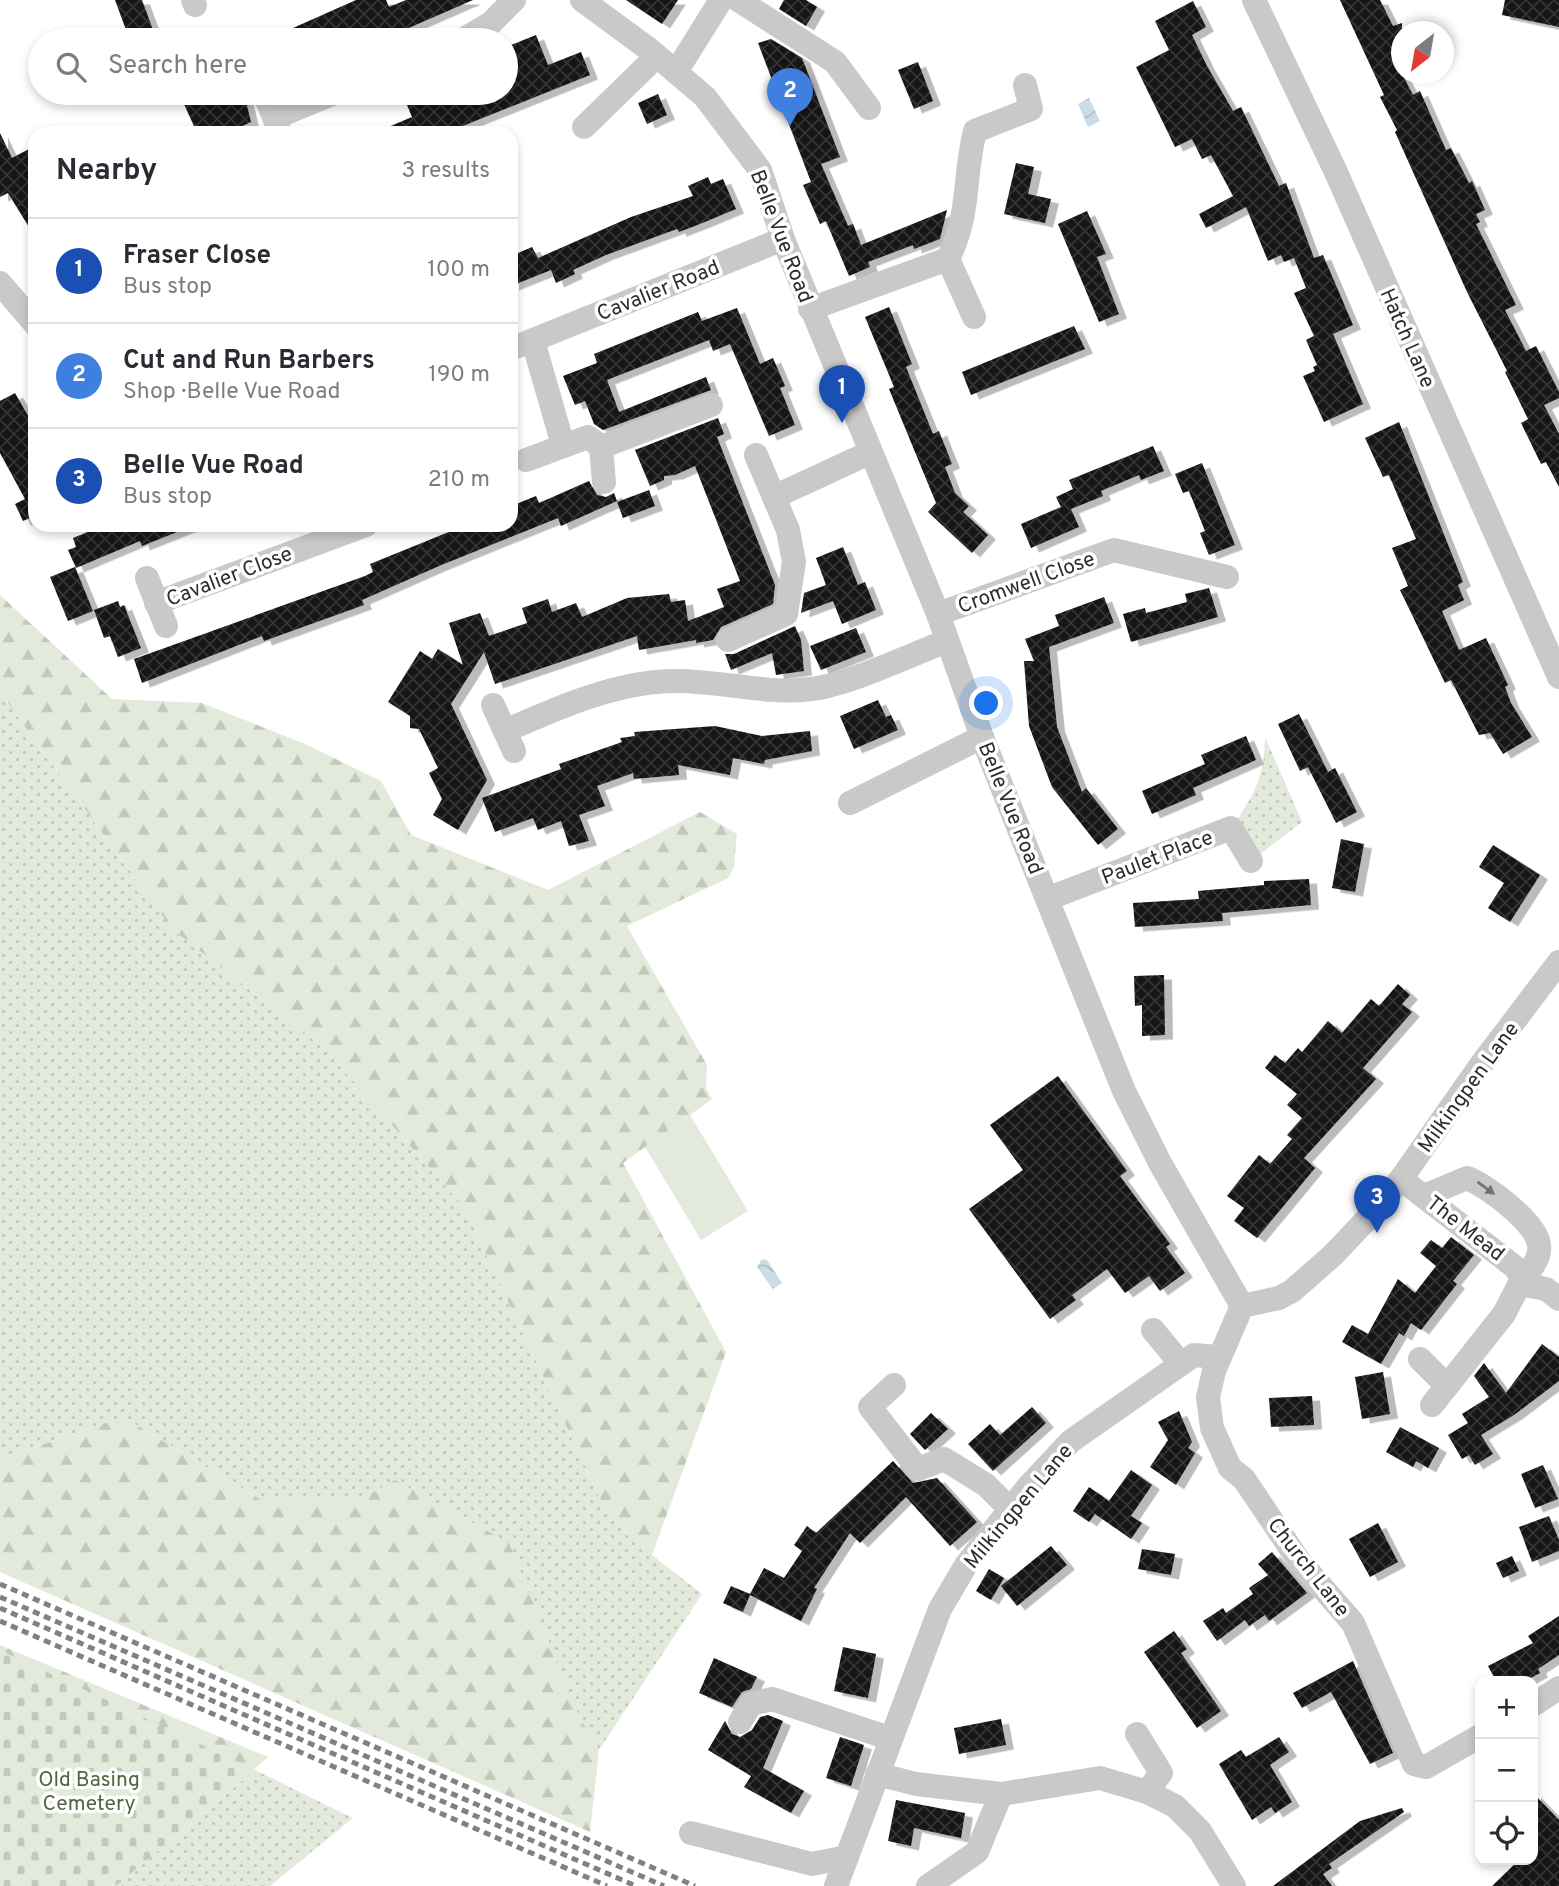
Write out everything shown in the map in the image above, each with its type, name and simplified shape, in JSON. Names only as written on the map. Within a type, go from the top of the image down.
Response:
[{"type":"street","points":[[482,28],[514,0]]},
{"type":"street","name":"Belle Vue Road","points":[[582,0],[657,56],[705,97],[760,170],[810,309],[938,614],[982,737],[1124,1091],[1160,1163],[1242,1306]]},
{"type":"street","points":[[676,72],[722,0]]},
{"type":"street","points":[[738,0],[835,62],[869,108]]},
{"type":"street","name":"Hatch Lane","points":[[1254,0],[1335,170],[1559,677]]},
{"type":"street","points":[[583,127],[657,56]]},
{"type":"street","points":[[810,309],[948,259],[959,237],[965,215],[970,152],[975,131],[988,114],[1031,108],[1025,85]]},
{"type":"street","points":[[269,105],[277,125],[313,105]]},
{"type":"street","name":"Cavalier Road","points":[[563,444],[522,345],[783,239]]},
{"type":"street","points":[[948,259],[974,317]]},
{"type":"street","points":[[0,283],[28,316]]},
{"type":"street","points":[[526,460],[563,444],[595,442],[711,405]]},
{"type":"street","points":[[595,442],[604,482]]},
{"type":"street","points":[[774,497],[869,453]]},
{"type":"street","points":[[728,640],[786,614],[794,562],[788,530],[756,455]]},
{"type":"street","name":"Cavalier Close","points":[[156,603],[333,532]]},
{"type":"street","name":"Cromwell Close","points":[[938,614],[1114,550],[1227,577]]},
{"type":"street","name":"Cavalier Close","points":[[147,578],[166,626]]},
{"type":"street","points":[[493,705],[510,741],[552,710],[642,683],[674,680],[785,691],[814,689],[947,641]]},
{"type":"street","points":[[850,803],[982,737]]},
{"type":"street","name":"Paulet Place","points":[[1047,899],[1231,828],[1251,861]]},
{"type":"street","name":"Milkingpen Lane","points":[[1242,1306],[1279,1298],[1292,1291],[1333,1255],[1401,1179],[1483,1062],[1559,962]]},
{"type":"street","points":[[1424,1196],[1467,1178],[1483,1184],[1536,1231],[1540,1247],[1534,1266],[1521,1281],[1546,1289],[1559,1299]]},
{"type":"street","name":"The Mead","points":[[1401,1179],[1516,1268],[1521,1281],[1504,1314],[1432,1405]]},
{"type":"street","name":"Church Lane","points":[[1242,1306],[1234,1328],[1218,1357],[1208,1397],[1212,1428],[1230,1468],[1244,1479],[1298,1561],[1353,1623],[1414,1764],[1426,1768],[1475,1739]]},
{"type":"street","points":[[1153,1330],[1181,1364]]},
{"type":"street","name":"Milkingpen Lane","points":[[836,1886],[888,1741],[940,1609],[966,1565],[1010,1509],[1071,1441],[1194,1355],[1218,1357]]},
{"type":"street","points":[[1420,1359],[1447,1386]]},
{"type":"street","points":[[894,1385],[870,1407],[918,1469],[944,1459],[986,1485],[1010,1509]]},
{"type":"street","points":[[1538,1702],[1559,1688]]},
{"type":"street","points":[[740,1722],[751,1704],[772,1699],[880,1735],[888,1741]]},
{"type":"street","points":[[1137,1734],[1161,1773],[1147,1792]]},
{"type":"street","points":[[877,1774],[916,1784],[1001,1794],[1100,1778],[1147,1792],[1175,1806],[1200,1831],[1234,1886]]},
{"type":"street","points":[[928,1886],[977,1852],[1001,1794]]},
{"type":"street","points":[[691,1833],[812,1864],[847,1857]]},
{"type":"green space","points":[[0,595],[112,699],[202,703],[305,744],[381,781],[411,835],[548,890],[700,812],[737,834],[734,867],[728,878],[627,926],[707,1065],[706,1089],[712,1099],[623,1163],[726,1352],[652,1555],[607,1513],[464,1207],[324,1048],[172,929],[0,692]]},
{"type":"green space","points":[[0,692],[172,929],[324,1048],[464,1207],[607,1513],[652,1555],[702,1594],[599,1750],[580,1718],[359,1500],[263,1501],[123,1417],[0,1459]]},
{"type":"green space","points":[[1265,737],[1302,822],[1251,861],[1231,828],[1256,786],[1263,763]]},
{"type":"green space","points":[[690,1115],[748,1211],[701,1240],[645,1147]]},
{"type":"green space","points":[[123,1417],[263,1501],[359,1500],[395,1480],[509,1543],[580,1718],[599,1750],[590,1832],[0,1572],[0,1459]]},
{"type":"green space","points":[[0,1645],[268,1757],[241,1781],[0,1677]]},
{"type":"green space","name":"Old Basing Cemetery","points":[[0,1650],[255,1770],[116,1886],[0,1886]]},
{"type":"green space","points":[[255,1770],[353,1818],[270,1886],[116,1886]]},
{"type":"water","points":[[1089,98],[1100,121],[1088,127],[1078,104]]},
{"type":"water","points":[[762,1259],[767,1260],[782,1283],[773,1289],[757,1267]]},
{"type":"building","points":[[115,0],[142,0],[152,28],[125,28]]},
{"type":"building","points":[[356,0],[386,0],[389,7],[406,0],[473,0],[409,28],[293,28]]},
{"type":"building","points":[[626,0],[678,0],[662,24]]},
{"type":"building","points":[[784,0],[806,0],[817,7],[806,26],[779,9]]},
{"type":"building","points":[[1340,0],[1380,0],[1391,22],[1391,84],[1407,84],[1413,95],[1420,91],[1446,150],[1451,148],[1469,183],[1472,181],[1485,210],[1476,214],[1480,222],[1476,224],[1516,305],[1505,310],[1526,351],[1536,346],[1559,392],[1559,398],[1544,405],[1559,434],[1559,487],[1546,462],[1541,464],[1521,423],[1528,419],[1395,132],[1397,130],[1380,97],[1384,95]]},
{"type":"building","points":[[1505,0],[1559,0],[1559,27],[1502,15]]},
{"type":"building","points":[[1193,1],[1206,27],[1192,35],[1207,66],[1233,111],[1241,107],[1279,186],[1286,183],[1314,258],[1323,255],[1353,325],[1333,334],[1363,404],[1324,422],[1303,376],[1315,371],[1313,367],[1317,365],[1306,340],[1314,336],[1294,293],[1306,288],[1294,258],[1284,262],[1281,255],[1268,261],[1246,207],[1206,228],[1199,214],[1233,196],[1211,155],[1202,159],[1192,139],[1175,147],[1136,67],[1169,50],[1155,21]]},
{"type":"building","points":[[536,35],[548,65],[581,52],[590,75],[518,104],[518,42]]},
{"type":"building","points":[[771,39],[802,58],[840,157],[821,164],[848,226],[853,224],[861,245],[947,210],[940,239],[914,249],[913,245],[868,262],[870,267],[849,276],[826,221],[820,224],[803,185],[811,182],[758,43]]},
{"type":"building","points":[[918,62],[933,101],[914,109],[898,70]]},
{"type":"building","points":[[658,94],[667,115],[647,124],[638,103]]},
{"type":"building","points":[[184,105],[247,105],[251,122],[242,126],[194,126]]},
{"type":"building","points":[[407,105],[515,105],[462,126],[391,126],[412,117]]},
{"type":"building","points":[[0,133],[12,158],[28,150],[28,226],[8,193],[0,197]]},
{"type":"building","points":[[1016,163],[1034,167],[1028,194],[1051,199],[1045,223],[1004,214]]},
{"type":"building","points":[[708,177],[711,184],[723,179],[736,209],[679,232],[677,229],[606,255],[573,270],[575,274],[556,283],[551,270],[518,283],[518,253],[532,247],[538,258],[631,217],[693,196],[688,186]]},
{"type":"building","points":[[1087,211],[1106,254],[1097,257],[1119,314],[1099,322],[1058,224]]},
{"type":"building","points":[[889,307],[912,364],[906,367],[933,434],[939,431],[952,464],[945,467],[955,493],[969,506],[963,512],[988,535],[972,553],[928,512],[936,503],[889,389],[894,387],[865,317]]},
{"type":"building","points":[[737,308],[760,364],[773,358],[785,386],[780,388],[795,425],[769,436],[730,344],[713,351],[709,340],[607,380],[619,412],[706,377],[711,390],[603,430],[594,424],[585,401],[575,405],[563,376],[597,363],[594,354],[698,312],[702,321]]},
{"type":"building","points":[[1074,326],[1085,349],[971,395],[962,372]]},
{"type":"building","points":[[15,393],[28,416],[28,519],[23,521],[15,504],[25,499],[0,453],[0,401]]},
{"type":"building","points":[[718,418],[724,434],[717,437],[775,585],[773,604],[721,627],[713,640],[696,643],[696,640],[639,650],[637,636],[495,684],[484,652],[451,704],[487,780],[458,830],[433,815],[442,799],[429,773],[438,768],[419,729],[410,728],[410,716],[388,702],[420,651],[432,659],[438,649],[463,665],[449,623],[480,613],[489,636],[527,623],[522,608],[548,599],[552,612],[576,603],[582,617],[627,598],[669,594],[671,602],[685,600],[688,621],[724,607],[717,589],[740,581],[695,466],[675,475],[664,476],[664,480],[650,486],[635,450]]},
{"type":"building","points":[[1399,422],[1463,582],[1458,585],[1464,600],[1442,611],[1459,650],[1486,638],[1508,685],[1505,687],[1511,703],[1532,737],[1503,754],[1490,733],[1479,735],[1451,680],[1445,683],[1400,590],[1408,586],[1392,548],[1416,539],[1389,475],[1383,477],[1365,438]]},
{"type":"building","points":[[1153,446],[1164,471],[1141,480],[1139,475],[1101,491],[1103,496],[1071,509],[1079,527],[1031,548],[1021,524],[1061,507],[1056,497],[1073,489],[1069,480]]},
{"type":"building","points":[[1202,463],[1235,545],[1209,555],[1200,533],[1205,531],[1189,491],[1183,493],[1175,474]]},
{"type":"building","points":[[589,481],[597,495],[606,497],[614,493],[617,501],[561,526],[558,518],[439,566],[362,600],[364,605],[264,641],[262,636],[142,683],[134,659],[365,576],[373,572],[370,564],[449,532],[518,532],[518,503],[536,496],[539,503]]},
{"type":"building","points":[[649,490],[655,506],[623,518],[617,502]]},
{"type":"building","points":[[88,532],[177,532],[142,546],[140,541],[76,568],[68,550],[76,547],[73,538]]},
{"type":"building","points":[[843,547],[858,585],[865,582],[876,610],[842,624],[833,601],[801,613],[804,593],[826,585],[816,558]]},
{"type":"building","points":[[75,567],[93,611],[68,621],[50,577]]},
{"type":"building","points":[[1209,588],[1218,617],[1131,642],[1123,614],[1145,608],[1146,613],[1187,602],[1185,594]]},
{"type":"building","points":[[1104,597],[1114,623],[1049,647],[1057,727],[1082,792],[1086,788],[1118,829],[1098,845],[1052,787],[1029,726],[1024,661],[1034,661],[1025,639],[1059,626],[1055,615]]},
{"type":"building","points":[[118,601],[120,607],[124,605],[141,648],[118,657],[110,636],[104,638],[94,610]]},
{"type":"building","points":[[795,626],[801,640],[804,671],[776,675],[772,653],[731,670],[725,654],[734,654]]},
{"type":"building","points":[[856,628],[866,652],[821,670],[810,646]]},
{"type":"building","points":[[878,700],[886,717],[891,715],[898,730],[854,749],[840,716]]},
{"type":"building","points":[[1299,714],[1328,772],[1335,768],[1357,812],[1336,823],[1308,767],[1300,771],[1278,724]]},
{"type":"building","points":[[715,726],[762,736],[810,731],[812,751],[765,760],[764,764],[733,758],[730,775],[678,765],[679,775],[634,779],[633,773],[597,786],[605,806],[579,815],[589,841],[569,846],[561,821],[538,830],[533,818],[495,832],[482,798],[561,769],[559,764],[622,742],[620,738],[635,736],[634,732]]},
{"type":"building","points":[[1246,736],[1256,760],[1193,788],[1196,795],[1152,814],[1142,791],[1205,764],[1201,755]]},
{"type":"building","points":[[1341,839],[1364,844],[1355,892],[1332,888]]},
{"type":"building","points":[[1493,845],[1540,875],[1510,922],[1488,908],[1504,883],[1479,867]]},
{"type":"building","points":[[1309,879],[1311,905],[1222,913],[1223,921],[1135,927],[1133,903],[1199,899],[1198,891],[1264,885],[1264,881]]},
{"type":"building","points":[[1164,975],[1165,1035],[1142,1036],[1142,1005],[1135,1006],[1134,976]]},
{"type":"building","points":[[1398,984],[1410,995],[1402,1004],[1412,1012],[1363,1068],[1376,1079],[1304,1158],[1315,1168],[1257,1238],[1234,1221],[1244,1208],[1227,1196],[1259,1155],[1270,1164],[1292,1139],[1287,1135],[1302,1118],[1287,1105],[1297,1094],[1265,1068],[1275,1055],[1285,1063],[1298,1048],[1302,1052],[1328,1021],[1342,1033],[1371,999],[1379,1006]]},
{"type":"building","points":[[1058,1076],[1127,1171],[1120,1176],[1170,1244],[1166,1247],[1185,1273],[1160,1291],[1149,1276],[1125,1293],[1107,1269],[1072,1295],[1076,1300],[1050,1319],[969,1209],[1023,1170],[990,1125]]},
{"type":"building","points":[[1451,1237],[1474,1255],[1453,1281],[1457,1284],[1421,1330],[1411,1323],[1404,1336],[1399,1333],[1381,1364],[1342,1342],[1352,1325],[1368,1334],[1398,1279],[1415,1293],[1436,1266],[1420,1253],[1431,1240],[1442,1248]]},
{"type":"building","points":[[1542,1344],[1559,1357],[1559,1381],[1514,1415],[1481,1435],[1493,1454],[1475,1465],[1469,1455],[1462,1459],[1448,1435],[1468,1423],[1462,1414],[1489,1397],[1474,1376],[1484,1363],[1506,1393]]},
{"type":"building","points":[[1383,1372],[1390,1414],[1362,1419],[1355,1377]]},
{"type":"building","points":[[1312,1396],[1314,1425],[1271,1427],[1269,1398]]},
{"type":"building","points":[[1032,1407],[1046,1423],[993,1471],[968,1444],[990,1424],[1000,1435]]},
{"type":"building","points":[[1179,1411],[1192,1442],[1188,1448],[1195,1453],[1176,1485],[1150,1467],[1168,1440],[1158,1422]]},
{"type":"building","points":[[931,1413],[948,1429],[925,1450],[910,1434]]},
{"type":"building","points":[[1400,1427],[1439,1448],[1428,1468],[1416,1461],[1413,1467],[1386,1452]]},
{"type":"building","points":[[893,1461],[913,1483],[937,1478],[977,1522],[950,1546],[906,1497],[860,1543],[850,1533],[814,1588],[817,1589],[801,1621],[750,1595],[743,1612],[723,1603],[731,1586],[750,1594],[764,1568],[784,1578],[802,1551],[794,1545],[807,1526],[816,1533]]},
{"type":"building","points":[[1543,1465],[1558,1499],[1535,1508],[1521,1474]]},
{"type":"building","points":[[1131,1470],[1152,1485],[1131,1516],[1142,1523],[1131,1539],[1095,1514],[1089,1522],[1073,1511],[1089,1487],[1109,1501]]},
{"type":"building","points":[[1549,1516],[1559,1540],[1559,1551],[1532,1562],[1519,1527]]},
{"type":"building","points":[[1378,1523],[1398,1562],[1370,1577],[1349,1539]]},
{"type":"building","points":[[1051,1546],[1067,1565],[1017,1606],[1001,1586]]},
{"type":"building","points":[[1142,1549],[1175,1554],[1171,1575],[1138,1569]]},
{"type":"building","points":[[1272,1552],[1307,1593],[1269,1621],[1265,1615],[1249,1626],[1245,1620],[1217,1641],[1203,1621],[1223,1608],[1226,1613],[1253,1594],[1249,1588],[1268,1575],[1258,1564]]},
{"type":"building","points":[[1512,1556],[1519,1571],[1503,1578],[1496,1563]]},
{"type":"building","points":[[989,1569],[1004,1578],[991,1600],[976,1591]]},
{"type":"building","points":[[1559,1616],[1559,1655],[1538,1669],[1540,1673],[1534,1676],[1493,1676],[1488,1666],[1533,1643],[1528,1636]]},
{"type":"building","points":[[1174,1631],[1187,1649],[1181,1653],[1221,1711],[1197,1728],[1144,1652]]},
{"type":"building","points":[[843,1647],[876,1654],[868,1698],[834,1691]]},
{"type":"building","points":[[714,1658],[757,1677],[751,1689],[742,1692],[732,1707],[699,1693]]},
{"type":"building","points":[[1353,1661],[1393,1753],[1370,1764],[1331,1692],[1302,1708],[1293,1693]]},
{"type":"building","points":[[768,1715],[783,1721],[763,1768],[804,1791],[791,1813],[744,1787],[751,1776],[708,1750],[725,1721],[732,1734],[740,1737],[752,1730],[760,1717]]},
{"type":"building","points":[[1001,1719],[1006,1745],[959,1754],[954,1728]]},
{"type":"building","points":[[840,1737],[864,1745],[851,1786],[826,1778]]},
{"type":"building","points":[[1279,1737],[1289,1752],[1270,1765],[1292,1802],[1275,1813],[1271,1807],[1252,1820],[1219,1764],[1241,1750],[1246,1757]]},
{"type":"building","points":[[1538,1798],[1559,1820],[1559,1886],[1492,1886],[1514,1865],[1538,1865]]},
{"type":"building","points":[[896,1800],[965,1813],[961,1838],[914,1828],[911,1846],[888,1841]]},
{"type":"building","points":[[1402,1808],[1404,1812],[1329,1864],[1332,1868],[1323,1874],[1332,1886],[1273,1886],[1360,1821]]},
{"type":"railway","points":[[0,1584],[695,1886]]},
{"type":"railway","points":[[0,1597],[664,1886]]},
{"type":"railway","points":[[0,1608],[636,1886]]},
{"type":"railway","points":[[0,1621],[607,1886]]},
{"type":"place","name":"Cut and Run Barbers","points":[[790,126]]},
{"type":"place","name":"Fraser Close","points":[[842,423]]},
{"type":"place","name":"Belle Vue Road","points":[[1377,1233]]}]
